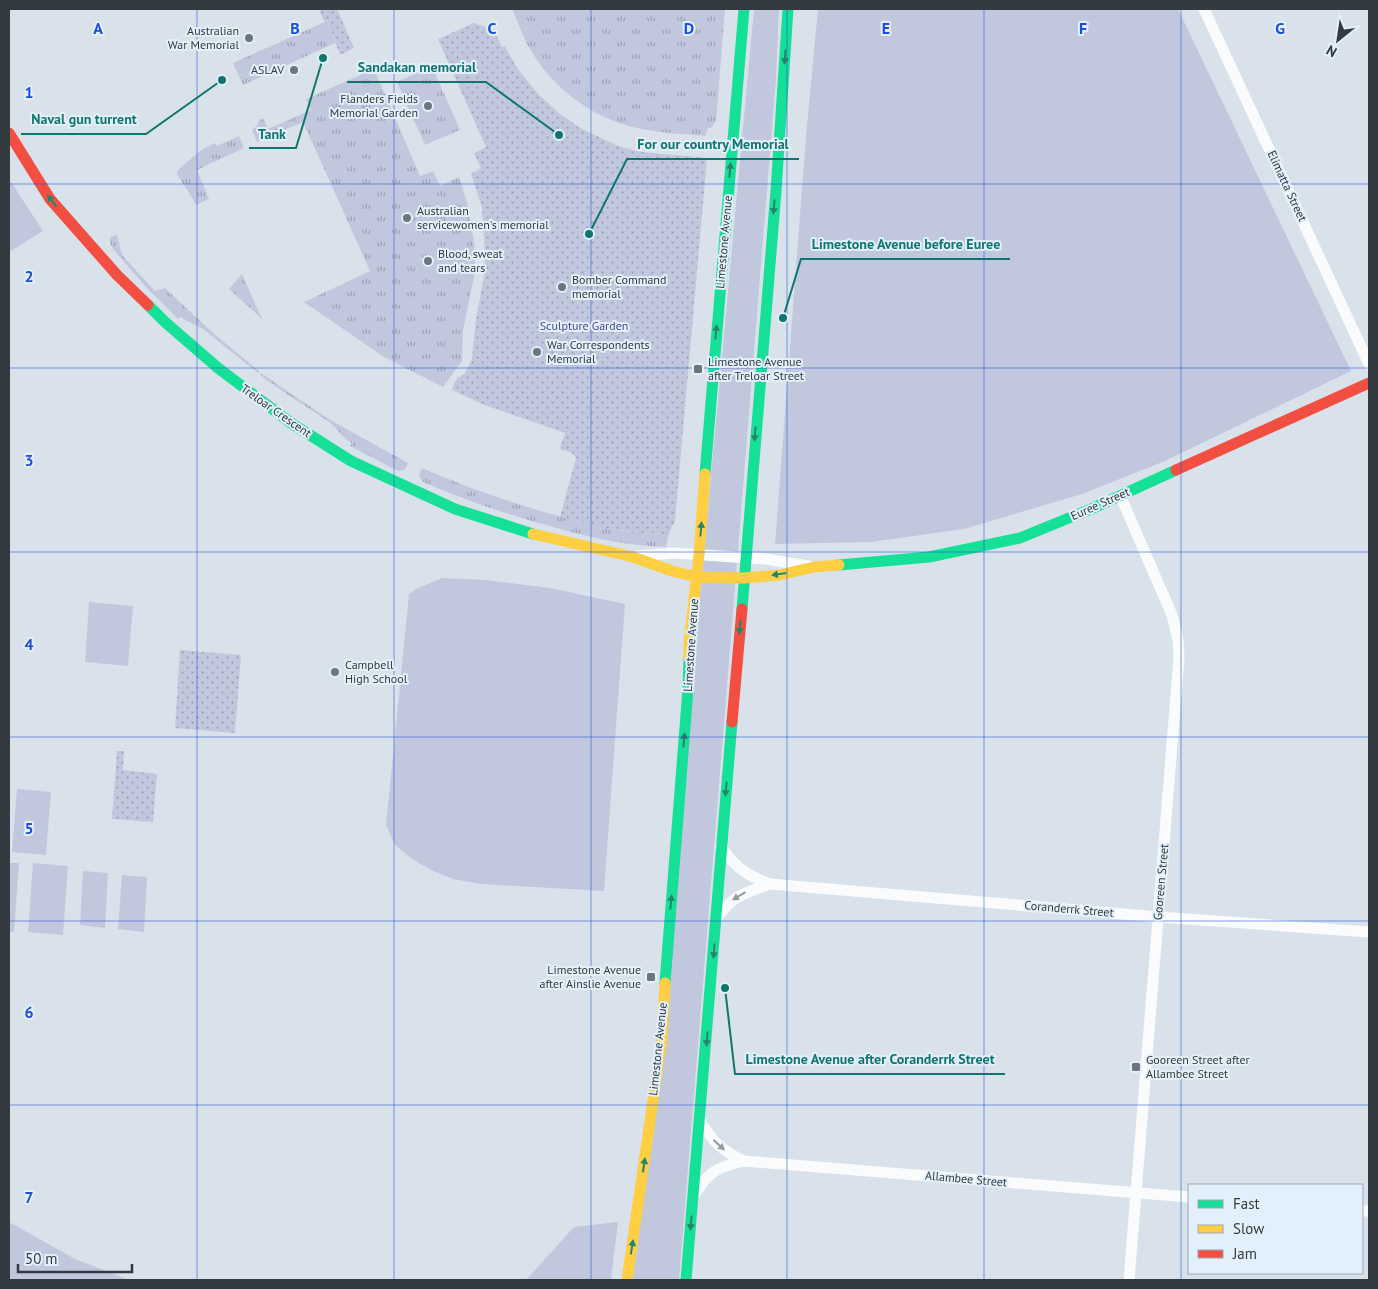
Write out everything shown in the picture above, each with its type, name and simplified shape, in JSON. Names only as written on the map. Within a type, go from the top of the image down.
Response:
[{"type":"main road","name":"Limestone Avenue","points":[[626,1280],[662,1038],[688,689],[689,642],[699,554],[744,9]]},
{"type":"main road","points":[[686,1280],[701,1122],[780,140],[788,9]]},
{"type":"main road","name":"Treloar Crescent","points":[[9,133],[50,199],[117,275],[165,322],[218,368],[292,423],[351,460],[455,509],[541,537],[633,557],[672,571],[697,577]]},
{"type":"main road","name":"Euree Street","points":[[697,577],[744,578],[780,575],[814,567],[929,557],[1020,538],[1369,383]]},
{"type":"street","name":"Elimatta Street","points":[[1204,9],[1369,364]]},
{"type":"street","name":"Gooreen Street","points":[[1120,495],[1172,615],[1179,648],[1178,682],[1129,1280]]},
{"type":"street","name":"Treloar Crescent","points":[[633,557],[674,553],[699,554]]},
{"type":"street","name":"Euree Street","points":[[699,554],[766,559],[814,567]]},
{"type":"street","name":"Coranderrk Street","points":[[722,847],[742,871],[753,878],[770,884],[1159,917],[1369,932]]},
{"type":"street","name":"Coranderrk Street","points":[[716,919],[727,905],[740,894],[770,884]]},
{"type":"street","name":"Allambee Street","points":[[701,1122],[718,1146],[732,1156],[744,1161],[1188,1197]]},
{"type":"street","name":"Allambee Street","points":[[694,1196],[703,1182],[716,1170],[744,1161]]},
{"type":"green space","points":[[319,9],[337,9],[354,48],[340,55],[327,21],[324,21]]},
{"type":"green space","points":[[512,9],[725,9],[716,121],[712,127],[707,129],[706,136],[637,128],[606,118],[578,102],[553,80],[533,54]]},
{"type":"green space","points":[[754,9],[779,9],[776,79],[679,1280],[632,1280],[697,628]]},
{"type":"green space","points":[[818,9],[1178,9],[1351,371],[1165,461],[1082,494],[964,529],[871,542],[775,544],[806,136]]},
{"type":"green space","points":[[327,21],[335,43],[243,85],[233,63]]},
{"type":"green space","name":"Sculpture Garden","points":[[474,23],[494,30],[502,47],[505,46],[517,68],[539,95],[560,114],[580,128],[618,146],[641,152],[707,158],[675,521],[669,533],[639,533],[610,529],[560,517],[576,458],[571,452],[560,448],[565,433],[487,406],[452,390],[454,383],[465,373],[472,359],[476,319],[484,276],[485,255],[482,207],[471,174],[481,168],[474,153],[486,147],[438,39]]},
{"type":"green space","points":[[432,66],[460,130],[425,145],[397,82]]},
{"type":"green space","points":[[374,69],[420,176],[433,171],[440,186],[459,177],[468,206],[474,242],[474,277],[463,330],[462,361],[443,387],[384,357],[304,302],[370,271],[303,122],[257,142],[252,130],[263,118],[268,129],[311,110],[306,99]]},
{"type":"green space","points":[[239,136],[244,148],[197,170],[209,199],[196,205],[179,177],[178,170],[201,150],[215,143],[217,146]]},
{"type":"green space","points":[[9,179],[43,231],[9,252]]},
{"type":"green space","points":[[117,235],[122,255],[155,291],[165,288],[214,334],[259,371],[258,373],[203,329],[181,317],[178,319],[145,286],[113,249],[110,237]]},
{"type":"green space","points":[[242,274],[262,319],[229,289]]},
{"type":"green space","points":[[261,373],[332,421],[408,463],[405,469],[396,470],[350,446],[352,443],[329,422],[268,381],[260,375]]},
{"type":"green space","points":[[422,468],[497,497],[555,515],[622,531],[669,533],[666,547],[638,545],[597,538],[506,513],[456,496],[423,482],[419,475]]},
{"type":"green space","points":[[442,578],[486,580],[550,588],[625,604],[604,891],[481,884],[453,879],[433,871],[412,859],[395,845],[386,825],[409,594]]},
{"type":"green space","points":[[89,602],[133,606],[128,666],[85,662]]},
{"type":"green space","points":[[180,650],[241,655],[235,733],[175,728]]},
{"type":"green space","points":[[117,751],[124,751],[123,770],[157,774],[153,822],[112,819]]},
{"type":"green space","points":[[17,789],[51,792],[46,855],[12,852]]},
{"type":"green space","points":[[9,863],[19,863],[14,932],[9,932]]},
{"type":"green space","points":[[33,863],[68,866],[63,935],[28,932]]},
{"type":"green space","points":[[83,871],[108,873],[105,928],[80,925]]},
{"type":"green space","points":[[122,875],[147,877],[144,932],[118,929]]},
{"type":"green space","points":[[9,1222],[75,1259],[130,1280],[9,1280]]},
{"type":"green space","points":[[618,1222],[611,1280],[526,1280],[574,1227]]},
{"type":"traffic: fast","points":[[705,474],[744,9]]},
{"type":"traffic: fast","points":[[742,609],[776,191],[788,9]]},
{"type":"traffic: fast","points":[[148,305],[218,368],[291,423],[351,461],[455,509],[533,534]]},
{"type":"traffic: fast","points":[[839,565],[929,557],[1020,538],[1091,509],[1176,470]]},
{"type":"traffic: fast","points":[[665,983],[689,658]]},
{"type":"traffic: fast","points":[[686,1280],[732,722]]},
{"type":"traffic: slow","points":[[689,658],[705,474]]},
{"type":"traffic: slow","points":[[533,534],[633,557],[672,571],[697,577],[744,578],[780,575],[814,567],[839,565]]},
{"type":"traffic: slow","points":[[627,1280],[662,1038],[665,983]]},
{"type":"traffic: jam","points":[[9,133],[50,199],[117,275],[148,305]]},
{"type":"traffic: jam","points":[[1176,470],[1369,383]]},
{"type":"traffic: jam","points":[[732,722],[742,609]]},
{"type":"place","name":"Australian War Memorial","points":[[249,38]]},
{"type":"place","name":"Tank","points":[[323,58]]},
{"type":"place","name":"ASLAV","points":[[294,70]]},
{"type":"place","name":"Naval gun turrent","points":[[222,80]]},
{"type":"place","name":"Flanders Fields Memorial Garden","points":[[428,106]]},
{"type":"place","name":"Sandakan memorial","points":[[559,135]]},
{"type":"place","name":"Australian servicewomen's memorial","points":[[407,218]]},
{"type":"place","name":"For our country Memorial","points":[[589,234]]},
{"type":"place","name":"Blood, sweat and tears","points":[[428,261]]},
{"type":"place","name":"Bomber Command memorial","points":[[562,287]]},
{"type":"place","name":"Limestone Avenue before Euree","points":[[783,318]]},
{"type":"place","name":"War Correspondents Memorial","points":[[537,352]]},
{"type":"place","name":"Limestone Avenue after Treloar Street","points":[[698,369]]},
{"type":"place","name":"Campbell High School","points":[[335,672]]},
{"type":"place","name":"Limestone Avenue after Ainslie Avenue","points":[[651,977]]},
{"type":"place","name":"Limestone Avenue after Coranderrk Street","points":[[725,988]]},
{"type":"place","name":"Gooreen Street after Allambee Street","points":[[1136,1067]]}]
